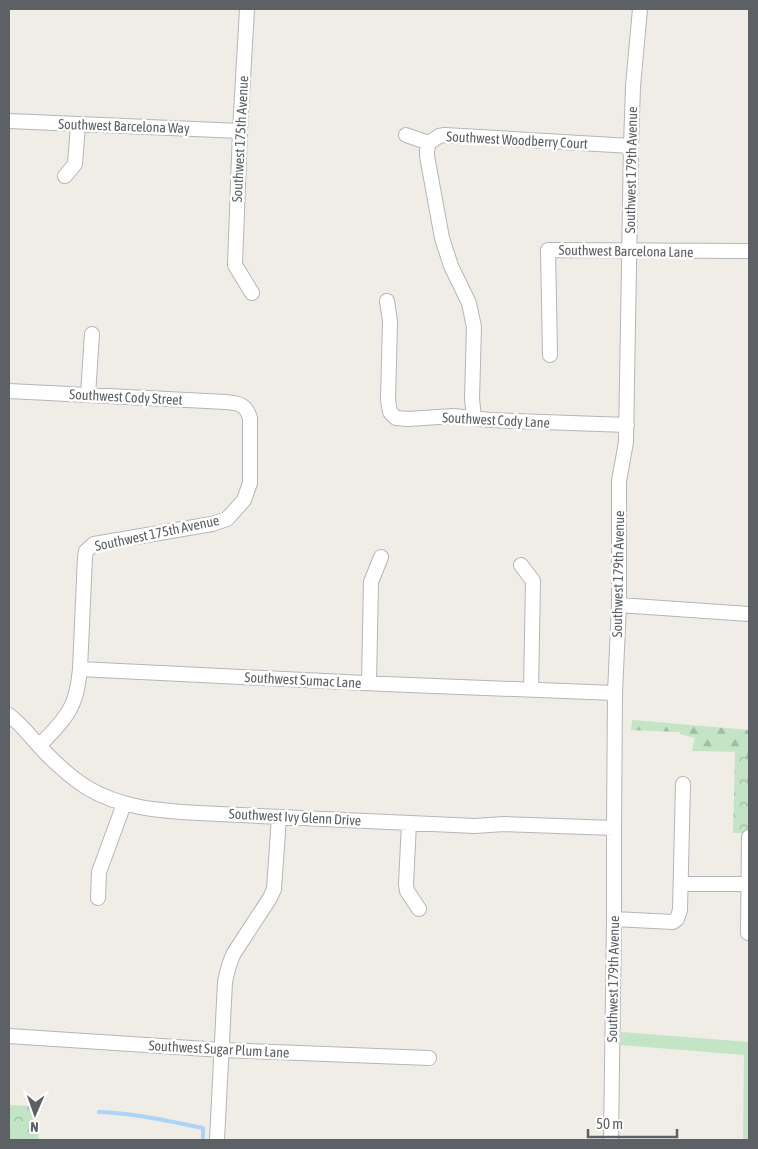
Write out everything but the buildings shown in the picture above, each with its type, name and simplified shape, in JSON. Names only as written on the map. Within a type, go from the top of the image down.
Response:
[{"type":"street","name":"Southwest 175th Avenue","points":[[247,9],[235,265],[252,294]]},
{"type":"street","name":"Southwest 179th Avenue","points":[[611,1140],[615,694],[619,605],[619,481],[625,450],[633,86],[640,9]]},
{"type":"street","name":"Southwest Barcelona Way","points":[[9,121],[240,131]]},
{"type":"street","points":[[65,176],[75,164],[78,125]]},
{"type":"street","name":"Southwest Woodberry Court","points":[[406,135],[429,143],[438,136],[445,135],[631,146]]},
{"type":"street","points":[[429,143],[427,156],[442,238],[451,266],[468,303],[474,327],[472,399],[474,417]]},
{"type":"street","name":"Southwest Barcelona Lane","points":[[550,355],[548,250],[749,252]]},
{"type":"street","name":"Southwest Cody Lane","points":[[387,301],[390,320],[388,400],[390,412],[396,418],[454,416],[490,420],[626,425]]},
{"type":"street","points":[[88,395],[92,334]]},
{"type":"street","name":"Southwest Cody Street","points":[[9,391],[226,402],[243,406]]},
{"type":"street","name":"Southwest 175th Avenue","points":[[80,669],[84,557],[86,550],[94,544],[212,524],[227,518],[244,500],[250,483],[250,418],[248,411],[243,406]]},
{"type":"street","points":[[369,684],[371,582],[381,557]]},
{"type":"street","points":[[521,565],[533,581],[531,690]]},
{"type":"street","points":[[619,605],[749,614]]},
{"type":"street","points":[[39,746],[61,723],[70,710],[75,698],[80,669]]},
{"type":"street","name":"Southwest Sumac Lane","points":[[80,669],[615,694]]},
{"type":"street","name":"Southwest Ivy Glenn Drive","points":[[9,715],[65,771],[86,787],[124,804],[144,808],[182,812],[475,826],[504,824],[614,828]]},
{"type":"street","points":[[614,918],[673,922],[677,919],[680,910],[683,784]]},
{"type":"street","points":[[98,898],[99,872],[124,804]]},
{"type":"street","points":[[217,1140],[225,982],[229,962],[274,889],[279,817]]},
{"type":"street","points":[[409,822],[406,884],[407,891],[419,909]]},
{"type":"street","points":[[748,933],[749,836]]},
{"type":"street","points":[[681,884],[748,884]]},
{"type":"street","name":"Southwest Sugar Plum Lane","points":[[9,1036],[222,1050],[429,1058]]},
{"type":"green space","points":[[632,720],[749,730],[749,787],[743,752],[692,751],[695,738],[680,734],[680,732],[631,730]]},
{"type":"green space","points":[[735,752],[743,752],[747,759],[746,779],[749,787],[749,831],[746,831],[745,876],[742,876],[743,833],[733,833]]},
{"type":"green space","points":[[621,1032],[749,1042],[749,1140],[743,1140],[744,1055],[621,1045]]},
{"type":"green space","points":[[9,1105],[36,1106],[39,1140],[9,1140]]},
{"type":"waterway","points":[[99,1112],[138,1116],[203,1128],[203,1140]]}]
